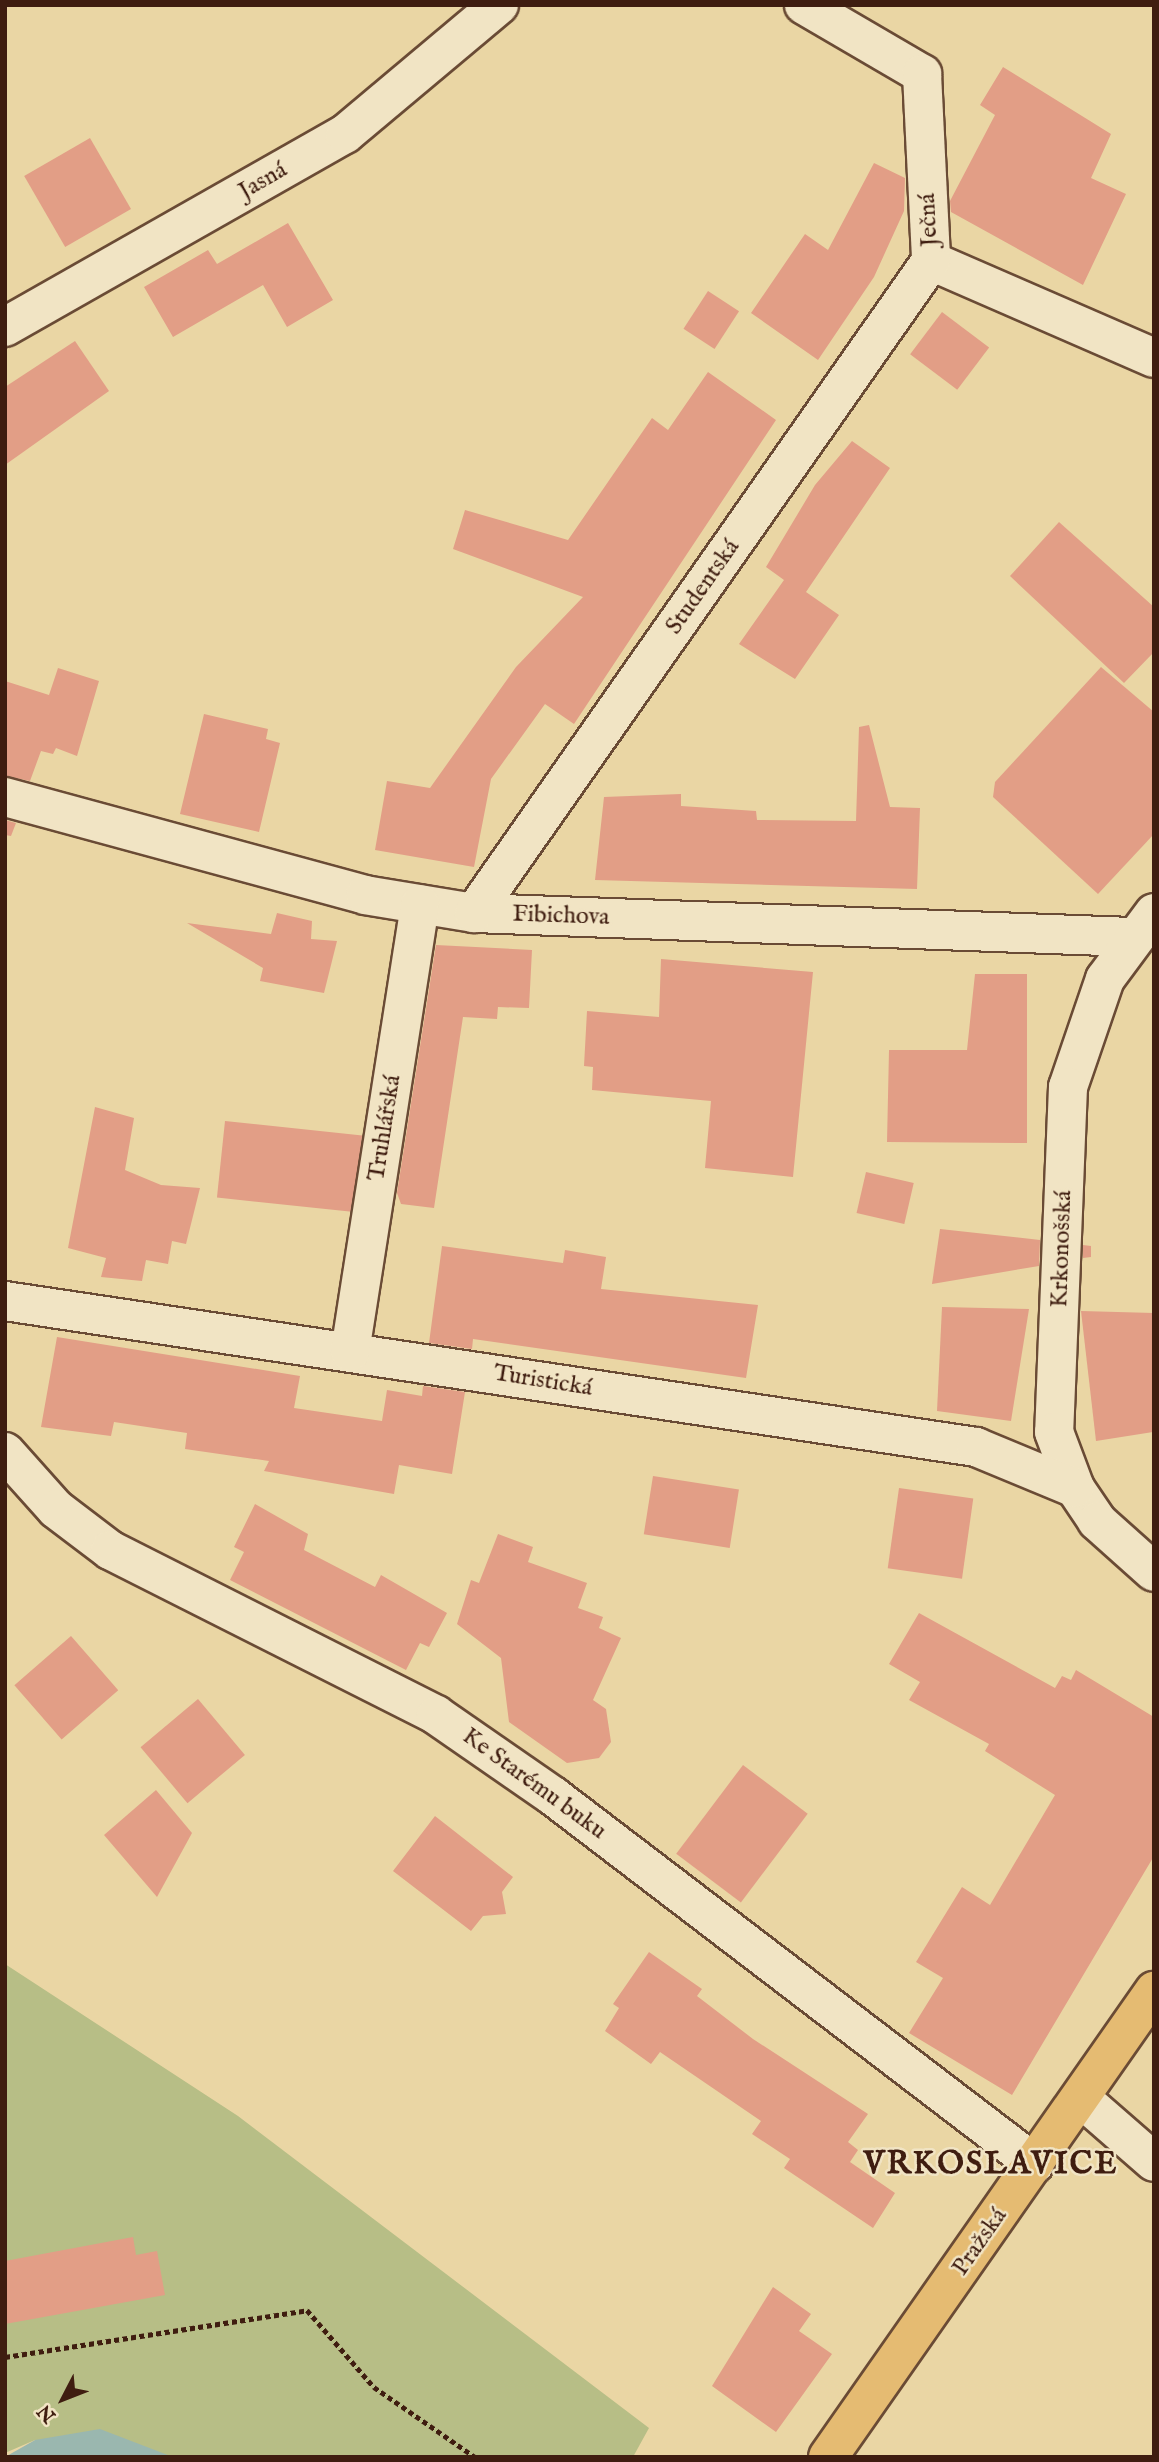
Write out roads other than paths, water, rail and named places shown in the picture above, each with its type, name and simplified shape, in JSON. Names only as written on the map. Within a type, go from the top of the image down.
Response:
[{"type":"main road","name":"Pražská","points":[[828,2457],[1083,2100],[1154,1991]]},
{"type":"street","name":"Jasná","points":[[5,327],[345,134],[499,5]]},
{"type":"street","name":"Ječná","points":[[804,5],[922,74],[931,261],[1154,358]]},
{"type":"street","name":"Studentská","points":[[474,913],[931,261]]},
{"type":"street","name":"Fibichova","points":[[5,797],[365,895],[474,913],[1142,925]]},
{"type":"street","name":"Truhlářská","points":[[350,1352],[420,904]]},
{"type":"street","name":"Krkonošská","points":[[1142,925],[1086,1022],[1068,1087],[1054,1432],[1075,1488],[1097,1521],[1154,1572]]},
{"type":"street","name":"Turistická","points":[[5,1301],[976,1447],[1075,1488]]},
{"type":"street","name":"Ke Starému buku","points":[[5,1452],[57,1509],[110,1550],[436,1715],[554,1796],[1035,2164]]},
{"type":"street","points":[[1083,2100],[1154,2162]]},
{"type":"water","points":[[100,2429],[173,2457],[5,2457],[35,2440]]},
{"type":"district","name":"VRKOSLAVICE","points":[[991,2165]]}]
